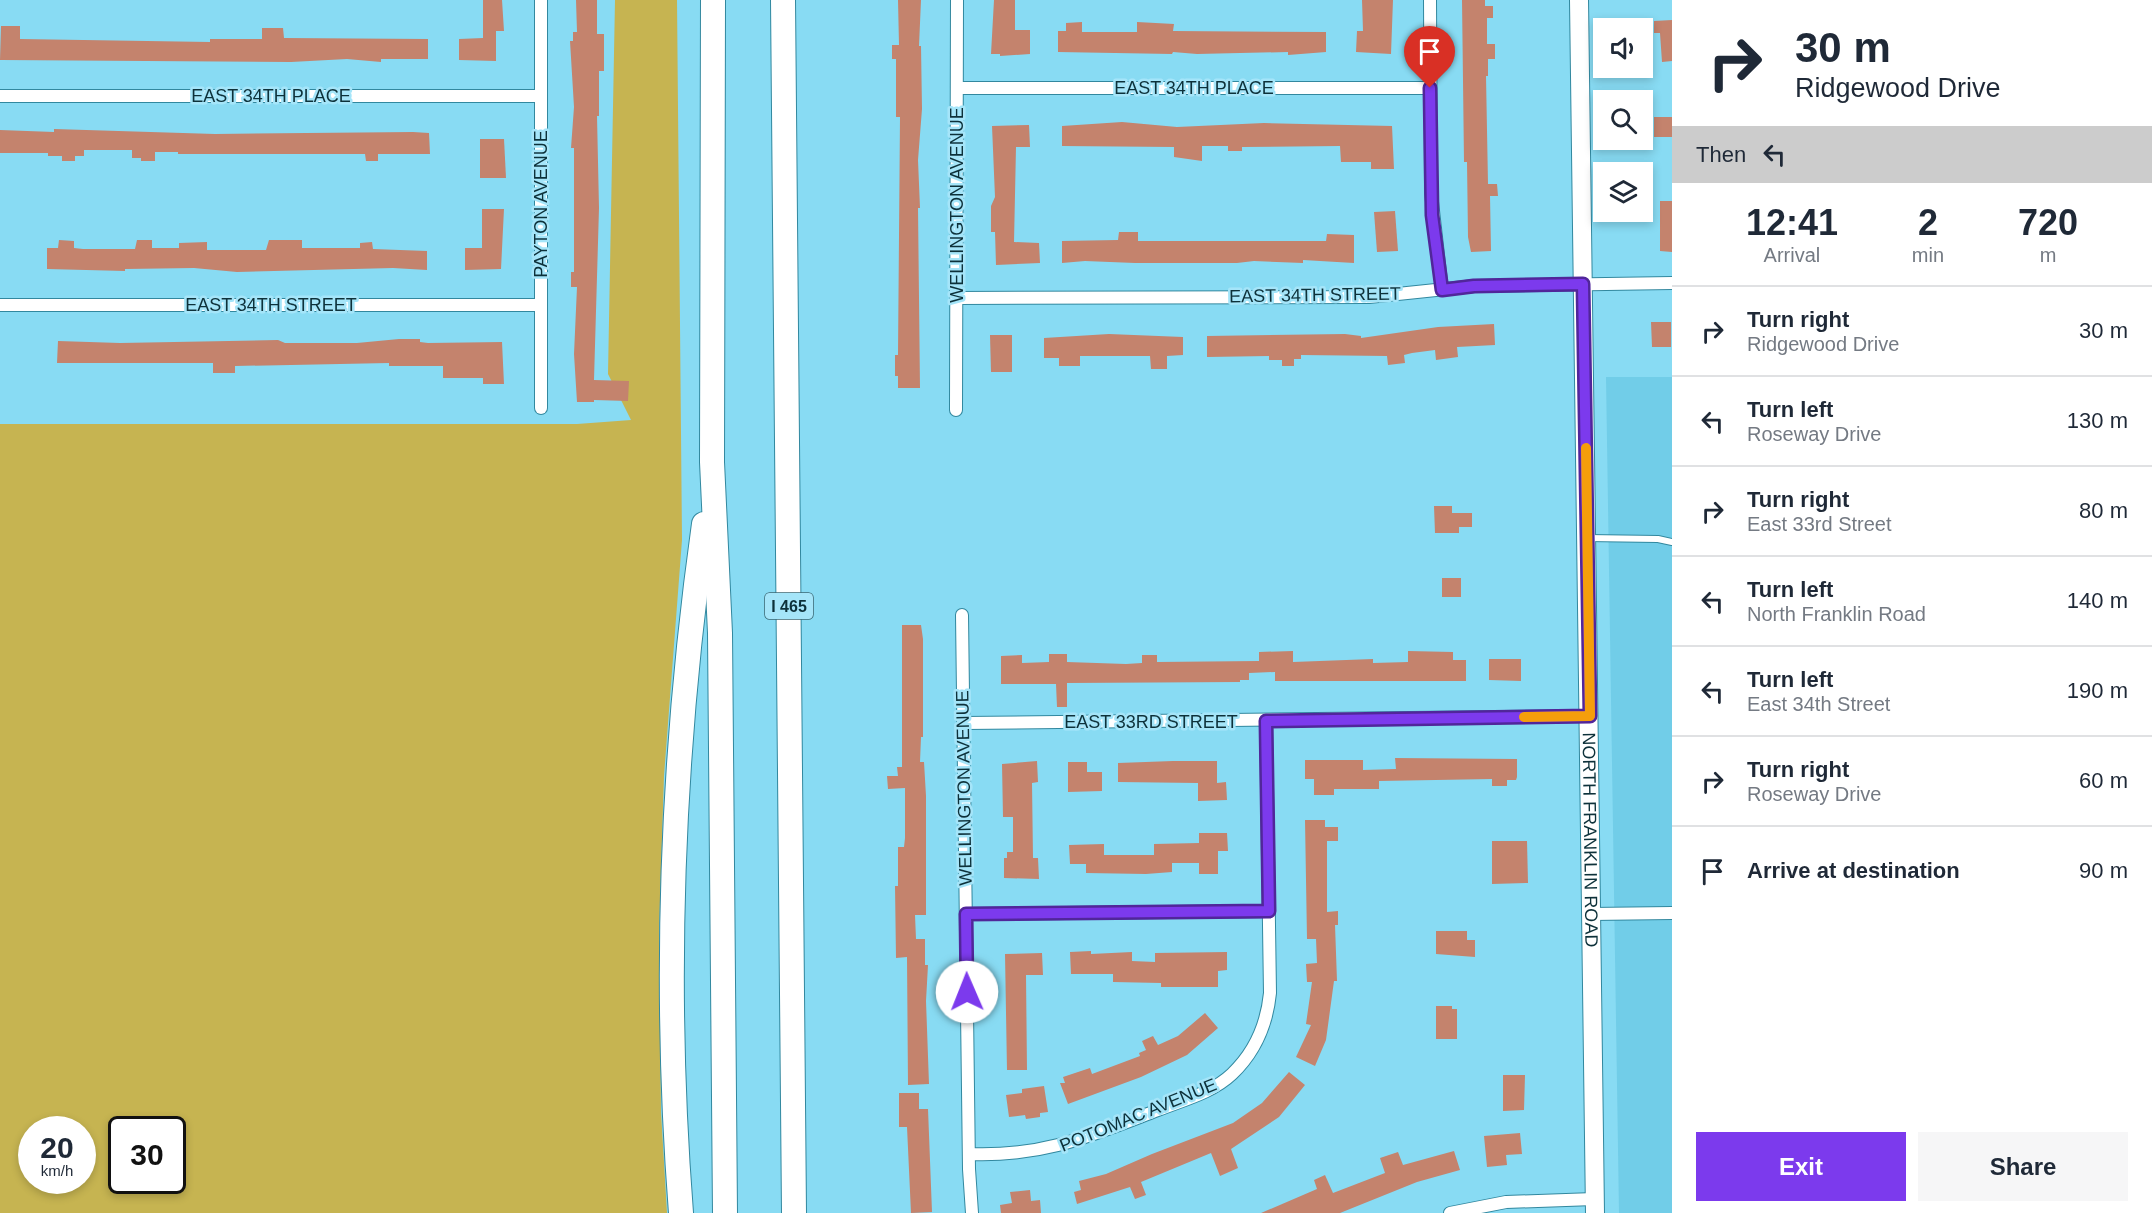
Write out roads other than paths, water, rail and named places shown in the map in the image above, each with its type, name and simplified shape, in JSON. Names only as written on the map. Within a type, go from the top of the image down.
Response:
[{"type":"highway","points":[[713,0],[712,462],[720,633],[725,1213]]},
{"type":"highway","name":"I 465","points":[[783,0],[794,1213]]},
{"type":"highway","points":[[681,1213],[674,1087],[674,828],[689,632],[712,462]]},
{"type":"main road","name":"NORTH FRANKLIN ROAD","points":[[1579,0],[1590,716],[1594,1206]]},
{"type":"street","name":"PAYTON AVENUE","points":[[541,0],[541,408]]},
{"type":"street","name":"WELLINGTON AVENUE","points":[[956,410],[957,0]]},
{"type":"street","points":[[1430,0],[1432,215],[1442,290]]},
{"type":"street","name":"EAST 34TH PLACE","points":[[957,88],[1430,88]]},
{"type":"street","name":"EAST 34TH PLACE","points":[[0,96],[542,96]]},
{"type":"street","name":"EAST 34TH STREET","points":[[957,298],[1369,297],[1474,286],[1672,283]]},
{"type":"street","name":"EAST 34TH STREET","points":[[0,305],[541,305]]},
{"type":"street","name":"WELLINGTON AVENUE","points":[[962,615],[969,1154],[972,1213]]},
{"type":"street","name":"EAST 33RD STREET","points":[[963,723],[1590,716]]},
{"type":"street","name":"POTOMAC AVENUE","points":[[969,1154],[1011,1155],[1054,1148],[1088,1138],[1219,1084],[1237,1069],[1254,1045],[1269,1006],[1266,721]]},
{"type":"street","points":[[966,914],[1269,911]]},
{"type":"street","points":[[1591,914],[1672,913]]},
{"type":"street","points":[[1450,1213],[1506,1202],[1594,1206]]},
{"type":"lane","points":[[1587,538],[1658,539],[1672,542]]}]
